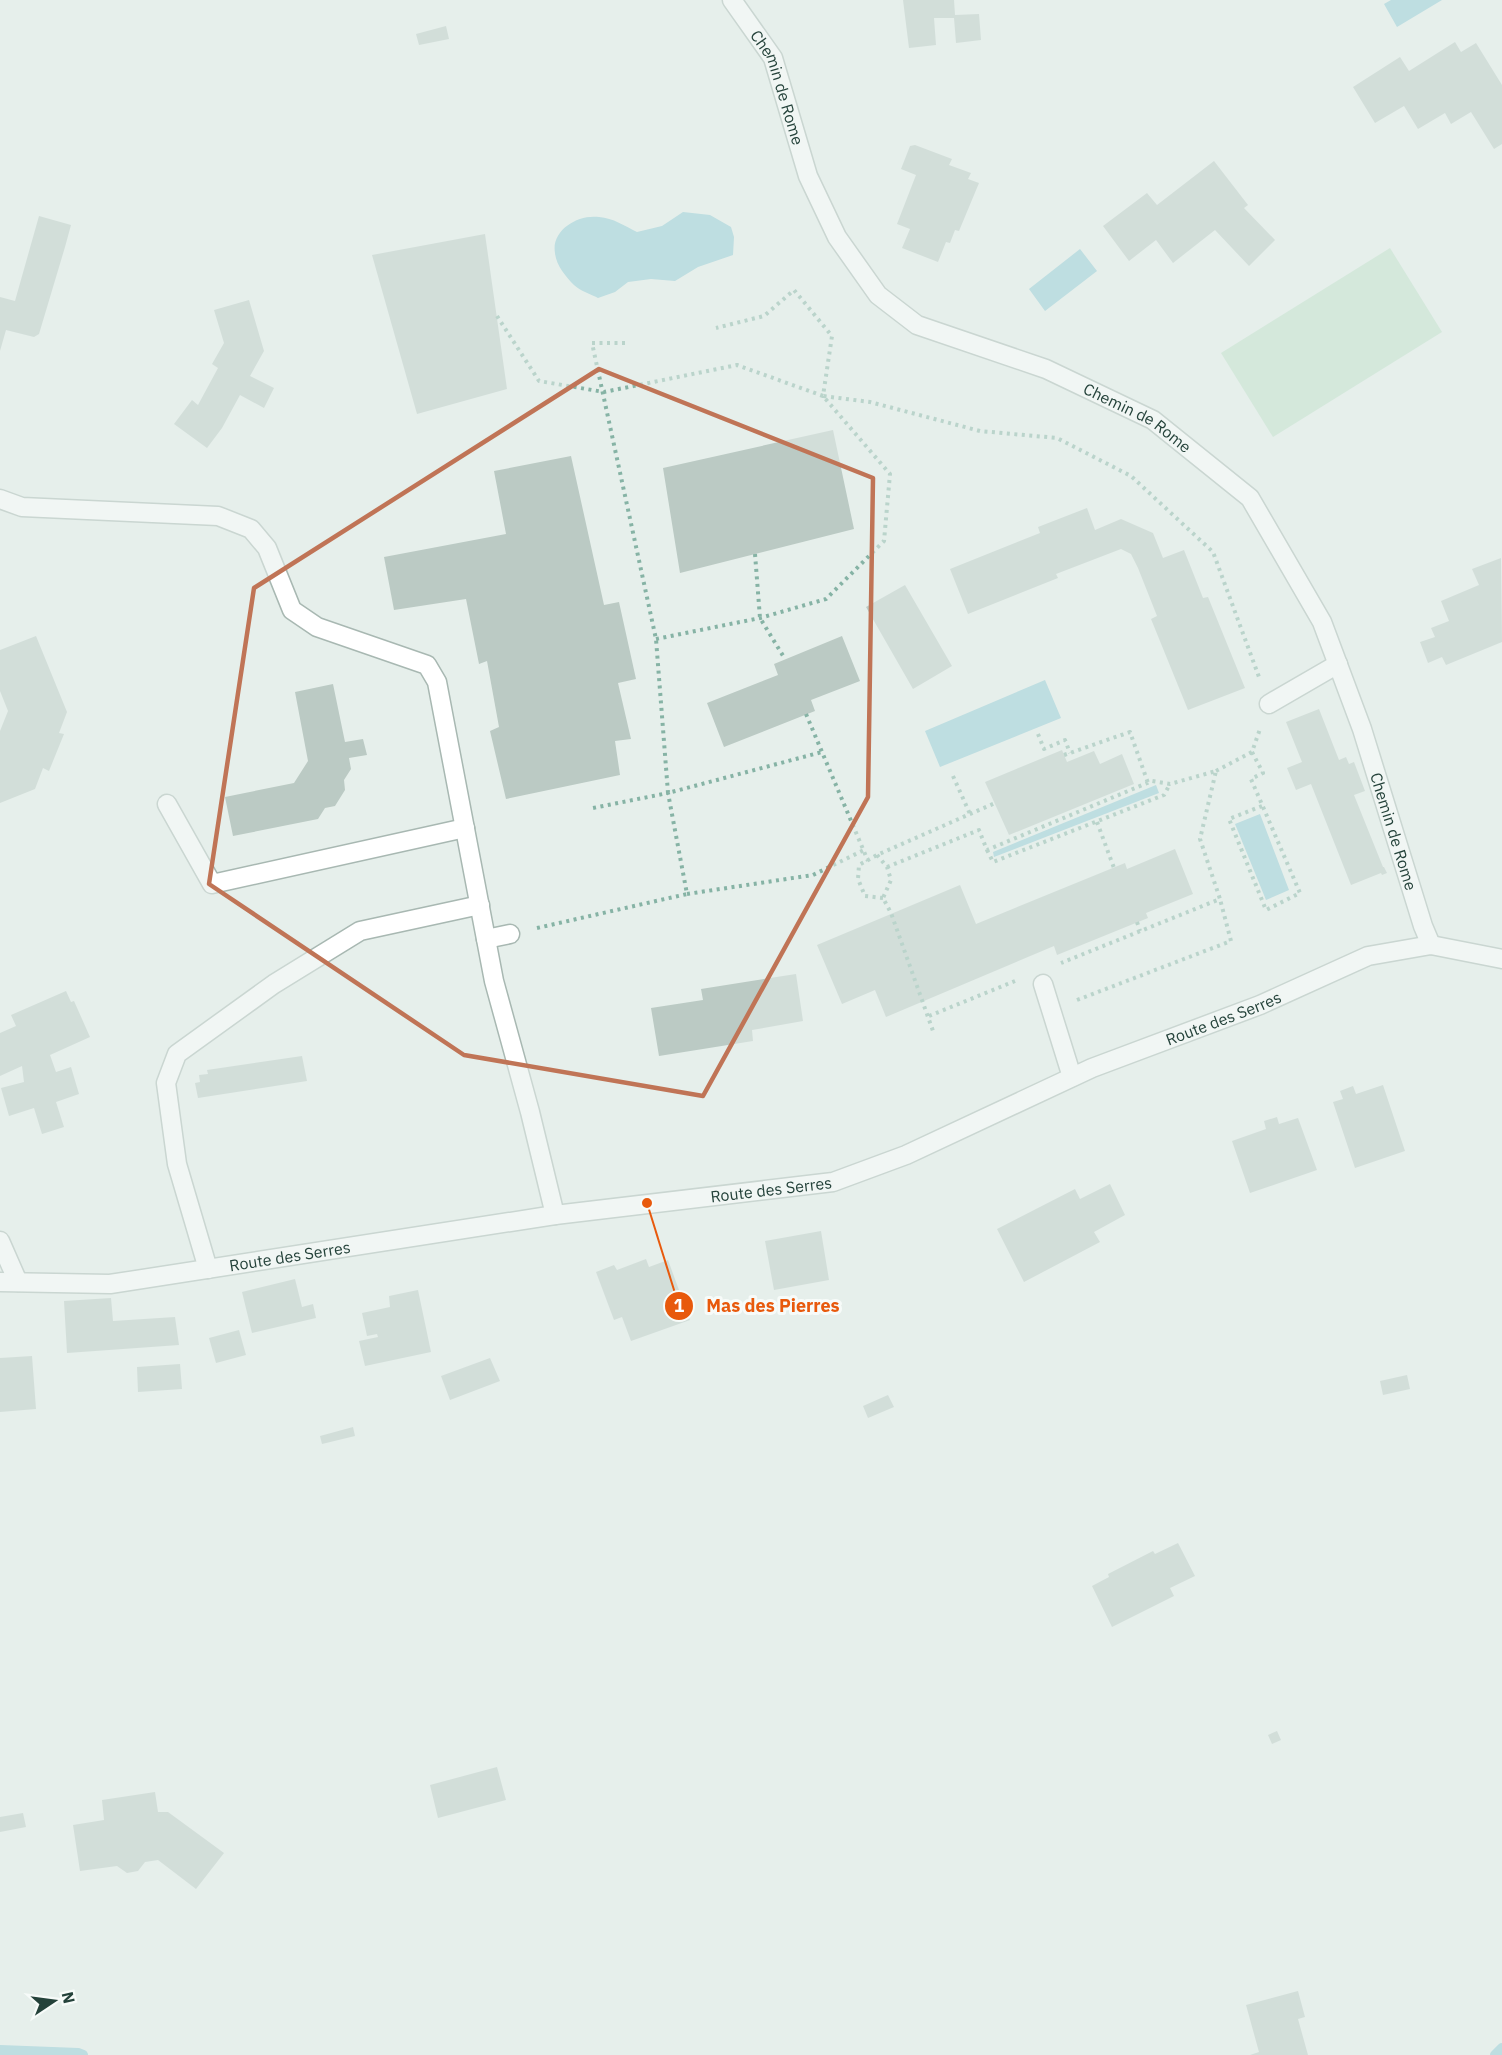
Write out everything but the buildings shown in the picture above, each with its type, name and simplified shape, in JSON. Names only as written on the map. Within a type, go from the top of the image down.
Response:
[{"type":"street","name":"Chemin de Rome","points":[[732,0],[772,58],[808,176],[837,237],[878,295],[917,324],[1046,369],[1152,420],[1251,498],[1322,622],[1362,729],[1431,945]]},
{"type":"street","points":[[0,499],[22,507],[218,516],[252,529],[267,548],[292,610],[317,627],[427,665],[437,682],[494,981],[555,1215]]},
{"type":"street","points":[[1269,704],[1338,664]]},
{"type":"street","points":[[167,804],[212,884],[465,828]]},
{"type":"street","points":[[208,1269],[177,1164],[166,1083],[177,1054],[274,984],[360,931],[480,905]]},
{"type":"street","points":[[486,939],[510,934]]},
{"type":"street","name":"Route des Serres","points":[[9,1282],[110,1284],[555,1215],[834,1182],[906,1155],[1092,1068],[1260,1005],[1368,956],[1431,945],[1502,959]]},
{"type":"street","points":[[1043,984],[1072,1077]]},
{"type":"street","points":[[0,1241],[9,1282]]},
{"type":"path","points":[[656,639],[760,618],[826,599],[884,542],[890,474],[823,396],[832,336],[794,290],[764,316],[716,327]]},
{"type":"path","points":[[497,316],[539,381],[604,392],[737,365],[823,396],[870,402],[980,431],[1057,438],[1131,476],[1213,552],[1269,704],[1252,752],[1216,771],[1170,784],[1152,781],[987,850]]},
{"type":"path","points":[[625,343],[592,343],[656,639],[668,793],[687,894]]},
{"type":"path","points":[[755,554],[760,618],[785,659]]},
{"type":"path","points":[[806,714],[868,861]]},
{"type":"path","points":[[1064,755],[1130,732],[1148,783]]},
{"type":"path","points":[[1038,734],[1044,749],[1065,740],[1070,753]]},
{"type":"path","points":[[593,808],[668,793],[822,752]]},
{"type":"path","points":[[1252,752],[1263,773],[1251,779],[1263,806],[1300,894],[1266,910],[1229,819],[1263,806]]},
{"type":"path","points":[[1074,1001],[1231,941],[1200,839],[1216,771]]},
{"type":"path","points":[[953,776],[970,814]]},
{"type":"path","points":[[887,867],[980,830],[993,862],[1164,795],[1170,784]]},
{"type":"path","points":[[883,898],[865,896],[858,879],[859,865],[995,803]]},
{"type":"path","points":[[1097,822],[1114,868]]},
{"type":"path","points":[[510,934],[687,894],[813,875],[864,850]]},
{"type":"path","points":[[877,855],[887,867],[891,880],[883,898],[933,1031]]},
{"type":"path","points":[[1054,965],[1220,899]]},
{"type":"path","points":[[1137,922],[1140,931]]},
{"type":"path","points":[[929,1016],[1022,978]]},
{"type":"highlighted area","points":[[599,369],[873,478],[868,797],[703,1096],[464,1055],[209,884],[254,588]]},
{"type":"green space","points":[[1390,248],[1442,332],[1273,437],[1221,353]]},
{"type":"water","points":[[1391,0],[1442,0],[1397,27],[1384,4]]},
{"type":"water","points":[[683,212],[710,215],[731,227],[734,237],[733,255],[698,267],[675,281],[651,279],[628,282],[615,292],[598,298],[574,285],[557,262],[555,245],[557,237],[575,221],[591,217],[604,218],[637,232],[662,226]]},
{"type":"water","points":[[1080,249],[1097,271],[1045,311],[1029,289]]},
{"type":"water","points":[[1045,680],[1061,718],[940,767],[925,731]]},
{"type":"water","points":[[1156,785],[1159,793],[994,857],[993,852]]},
{"type":"water","points":[[1260,814],[1289,890],[1266,900],[1235,824]]},
{"type":"waterway","points":[[1495,2055],[1502,2048]]},
{"type":"waterway","points":[[0,2050],[83,2055]]},
{"type":"place","name":"Mas des Pierres","points":[[647,1203]]}]
